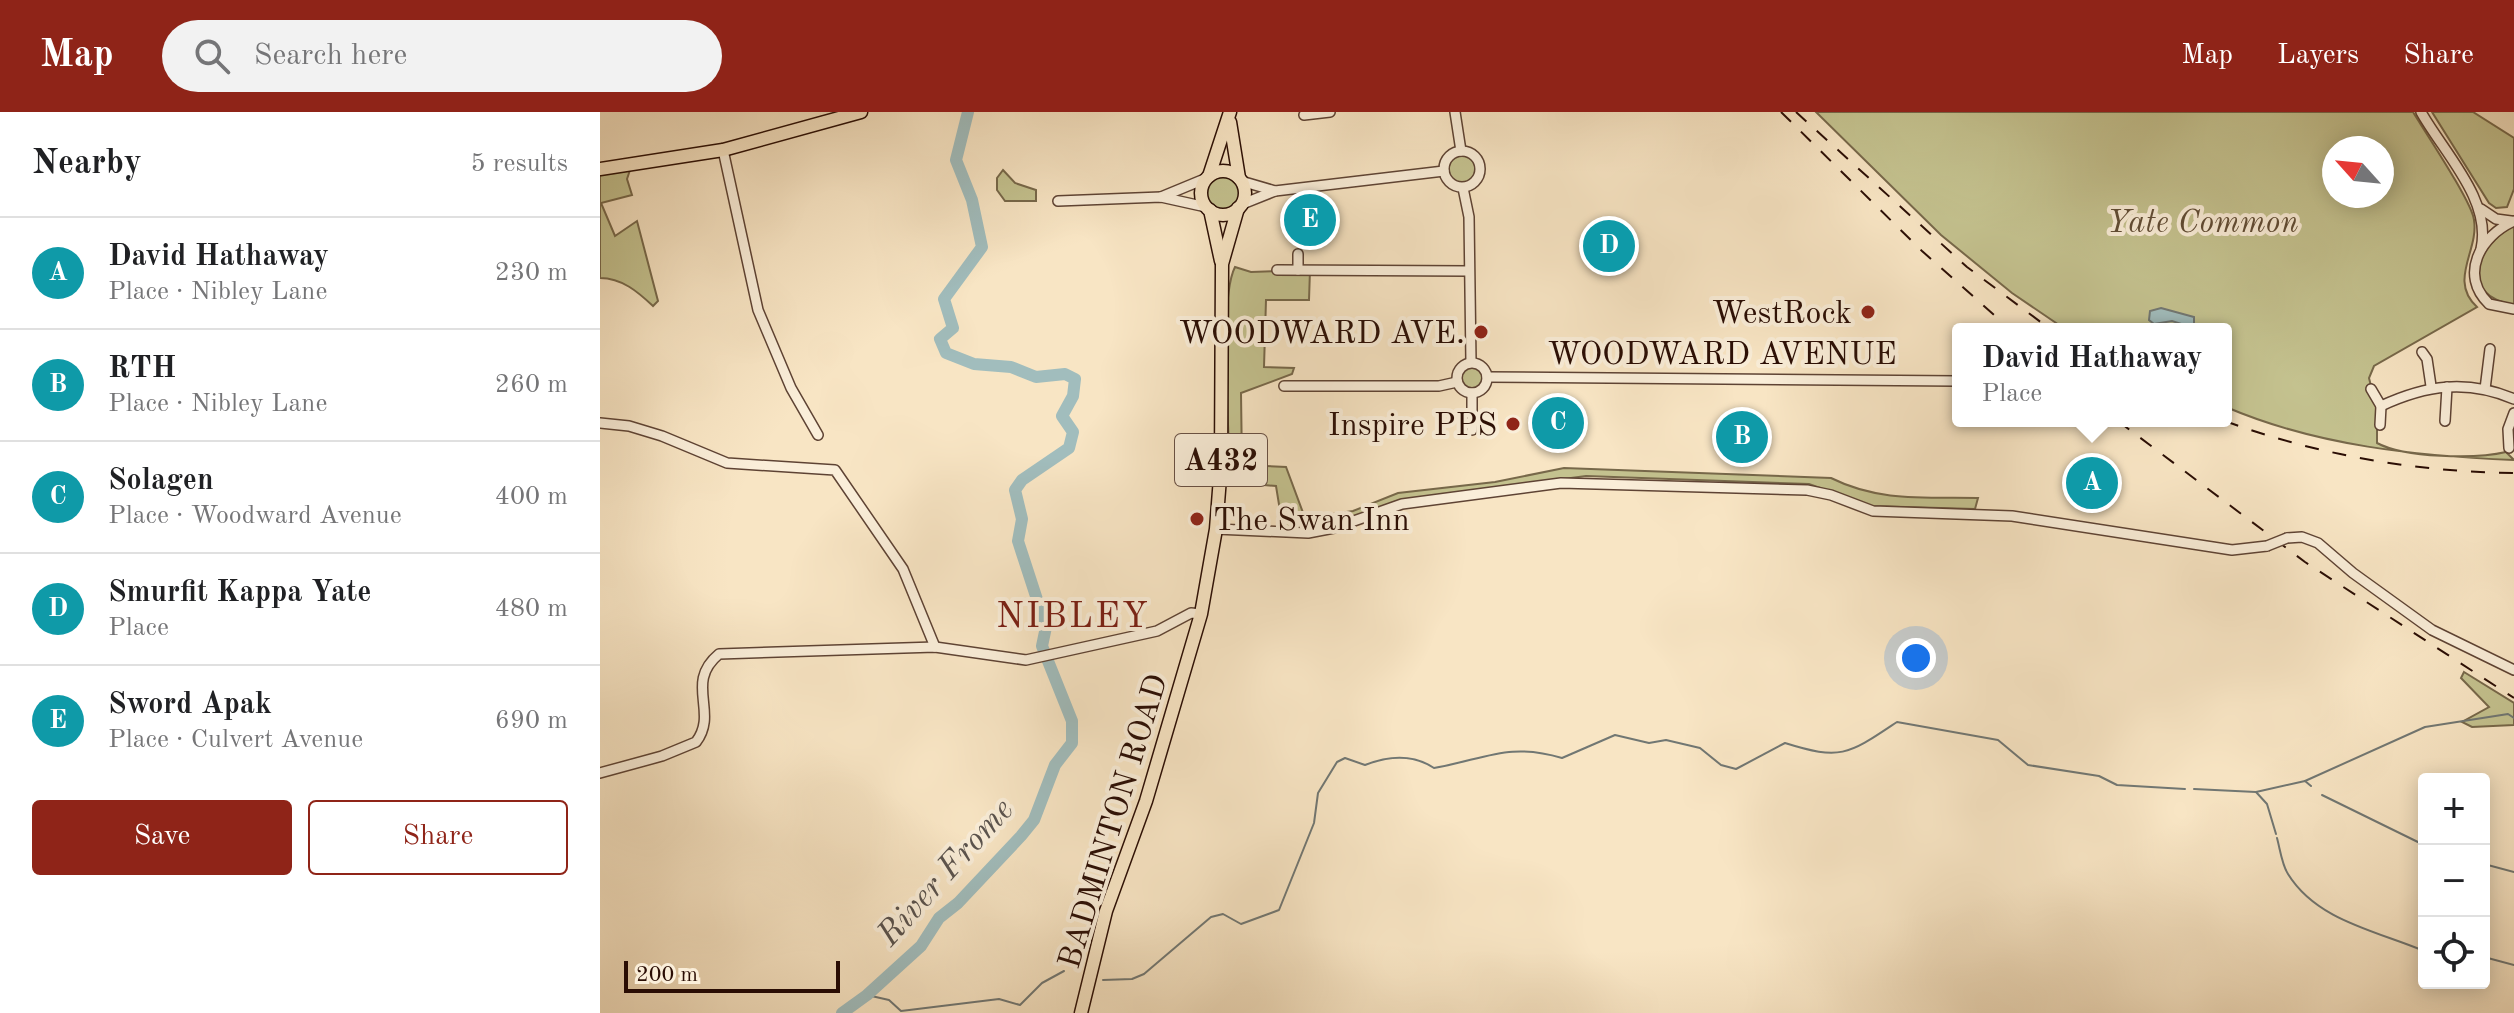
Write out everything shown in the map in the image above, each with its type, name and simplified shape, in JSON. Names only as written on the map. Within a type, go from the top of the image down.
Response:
[{"type":"main road","points":[[600,169],[723,150],[861,112]]},
{"type":"main road","points":[[1230,114],[1244,191],[1239,207],[1224,214],[1208,208],[1201,189],[1230,114]]},
{"type":"main road","points":[[1208,177],[1222,171],[1240,180]]},
{"type":"main road","name":"BADMINTON ROAD","points":[[1222,264],[1239,207]]},
{"type":"main road","name":"BADMINTON ROAD","points":[[1081,1013],[1106,911],[1146,801],[1201,614],[1216,529],[1222,450],[1222,264],[1208,208]]},
{"type":"street","points":[[1304,115],[1330,112]]},
{"type":"street","points":[[1455,112],[1461,151]]},
{"type":"street","points":[[2421,112],[2479,206],[2485,228],[2473,271],[2480,295],[2498,308],[2514,309]]},
{"type":"street","points":[[723,150],[758,310],[791,388],[818,435]]},
{"type":"street","points":[[1461,151],[1471,153],[1481,166],[1479,177],[1463,188],[1448,181],[1444,171],[1446,159],[1461,151]]},
{"type":"street","points":[[1239,207],[1275,191],[1444,171]]},
{"type":"street","points":[[1161,197],[1208,177]]},
{"type":"street","points":[[1240,180],[1275,191]]},
{"type":"street","points":[[1463,188],[1469,217],[1471,362]]},
{"type":"street","points":[[1058,201],[1161,197],[1208,208]]},
{"type":"street","points":[[2479,206],[2496,219],[2514,221]]},
{"type":"street","points":[[2481,249],[2499,230],[2514,221]]},
{"type":"street","points":[[1298,254],[1298,270]]},
{"type":"street","points":[[1277,270],[1469,271]]},
{"type":"street","points":[[2485,389],[2490,349]]},
{"type":"street","points":[[2422,352],[2427,359],[2431,386]]},
{"type":"street","points":[[1471,362],[1484,368],[1487,377],[1485,386],[1472,393],[1464,391],[1457,382],[1458,371],[1471,362]]},
{"type":"street","name":"WOODWARD AVENUE","points":[[1487,377],[1952,381]]},
{"type":"street","points":[[1284,386],[1439,386],[1457,382]]},
{"type":"street","points":[[2381,406],[2431,386],[2485,389],[2514,399]]},
{"type":"street","points":[[2445,421],[2447,387]]},
{"type":"street","points":[[2371,389],[2381,406],[2380,425]]},
{"type":"street","points":[[1472,393],[1472,430]]},
{"type":"street","points":[[2509,448],[2508,429],[2514,413]]},
{"type":"street","points":[[600,423],[629,426],[662,436],[727,463],[829,467],[835,470],[903,569],[935,647]]},
{"type":"street","points":[[1216,529],[1308,533],[1334,528],[1402,504],[1587,481],[1807,490],[1882,512],[2012,516],[2232,550],[2267,546],[2287,538],[2302,537],[2318,543],[2375,590],[2432,630],[2514,670]]},
{"type":"street","points":[[600,773],[662,756],[696,742],[705,722],[701,681],[707,664],[719,654],[935,647],[970,655],[1026,660],[1157,631],[1191,613],[1201,614]]},
{"type":"green space","name":"Yate Common","points":[[1816,112],[2413,112],[2457,183],[2474,220],[2465,286],[2477,307],[2374,366],[2369,378],[2371,386],[2367,391],[2377,404],[2377,443],[2407,452],[2332,440],[2232,409],[2232,323],[2056,323],[2012,293],[1941,235]]},
{"type":"green space","points":[[2432,112],[2473,112],[2514,138],[2514,189],[2507,207],[2496,208],[2489,203]]},
{"type":"green space","points":[[1463,154],[1469,155],[1477,163],[1477,175],[1469,183],[1463,184],[1457,183],[1449,175],[1448,169],[1449,163],[1457,155]]},
{"type":"green space","points":[[630,170],[627,179],[632,195],[601,203],[615,236],[637,221],[658,301],[653,306],[622,283],[600,278],[600,173]]},
{"type":"green space","points":[[1003,170],[1015,183],[1036,190],[1036,201],[1005,201],[997,190],[997,178]]},
{"type":"green space","points":[[1223,176],[1235,181],[1240,193],[1235,205],[1223,210],[1211,205],[1206,193],[1211,181]]},
{"type":"green space","points":[[2514,225],[2514,305],[2496,300],[2485,291],[2479,281],[2478,269],[2490,245]]},
{"type":"green space","points":[[1235,267],[1251,272],[1310,270],[1309,300],[1266,300],[1264,367],[1294,368],[1292,374],[1241,393],[1242,465],[1286,467],[1305,518],[1353,511],[1398,493],[1495,482],[1564,468],[1831,478],[1885,495],[1978,498],[1975,509],[1871,506],[1809,484],[1586,476],[1397,501],[1340,522],[1300,531],[1283,529],[1276,486],[1230,482],[1226,337],[1230,284]]},
{"type":"green space","points":[[1472,365],[1480,369],[1484,377],[1480,385],[1472,389],[1464,385],[1460,377],[1464,369]]},
{"type":"green space","points":[[2506,452],[2514,460],[2446,456]]},
{"type":"green space","points":[[2464,672],[2514,703],[2514,725],[2472,727],[2462,722],[2489,707],[2461,678]]},
{"type":"water","points":[[2161,308],[2194,317],[2194,323],[2153,323],[2149,320],[2150,311]]},
{"type":"waterway","name":"River Frome","points":[[842,1013],[867,995],[921,946],[939,918],[958,903],[1021,836],[1034,820],[1055,765],[1072,743],[1072,721],[1042,646],[1046,627],[1018,541],[1022,519],[1015,490],[1022,480],[1069,448],[1073,432],[1062,416],[1073,396],[1075,379],[1065,374],[1036,377],[1011,367],[974,364],[946,353],[940,339],[953,328],[944,299],[982,247],[972,200],[956,160],[968,112]]},
{"type":"waterway","points":[[2305,781],[2425,727],[2508,714],[2514,718]]},
{"type":"waterway","points":[[1103,980],[1132,979],[1144,974],[1211,917],[1223,914],[1241,924],[1279,910],[1314,823],[1318,793],[1337,762],[1345,758],[1365,765],[1391,758],[1418,760],[1434,768],[1512,752],[1543,753],[1562,758],[1615,735],[1649,743],[1666,740],[1700,748],[1721,765],[1736,769],[1785,743],[1820,752],[1844,751],[1897,722],[1998,740],[2028,765],[2099,776],[2117,785],[2185,789]]},
{"type":"waterway","points":[[2256,792],[2305,781],[2311,786]]},
{"type":"waterway","points":[[2194,789],[2256,792],[2267,804],[2276,834]]},
{"type":"waterway","points":[[2322,795],[2418,842]]},
{"type":"waterway","points":[[2277,838],[2288,874],[2315,903],[2349,923],[2418,949]]},
{"type":"waterway","points":[[2490,866],[2514,872]]},
{"type":"waterway","points":[[2490,959],[2514,965]]},
{"type":"waterway","points":[[867,995],[889,1000],[901,1011],[999,999],[1020,1005],[1042,983],[1064,971]]},
{"type":"railway","points":[[1781,112],[1922,251],[2003,323]]},
{"type":"railway","points":[[1796,112],[1967,267],[2042,323]]},
{"type":"railway","points":[[2232,423],[2295,443],[2368,459],[2441,469],[2514,473]]},
{"type":"railway","points":[[2126,427],[2305,562],[2514,698]]},
{"type":"place","name":"Sword Apak","points":[[1310,220]]},
{"type":"place","name":"Smurfit Kappa Yate","points":[[1609,246]]},
{"type":"place","name":"WestRock","points":[[1868,312]]},
{"type":"place","name":"WOODWARD AVE.","points":[[1481,332]]},
{"type":"place","name":"Solagen","points":[[1558,423]]},
{"type":"place","name":"Inspire PPS","points":[[1513,424]]},
{"type":"place","name":"RTH","points":[[1742,437]]},
{"type":"place","name":"David Hathaway","points":[[2092,483]]},
{"type":"place","name":"The Swan Inn","points":[[1197,519]]},
{"type":"district","name":"NIBLEY","points":[[1073,614]]}]
